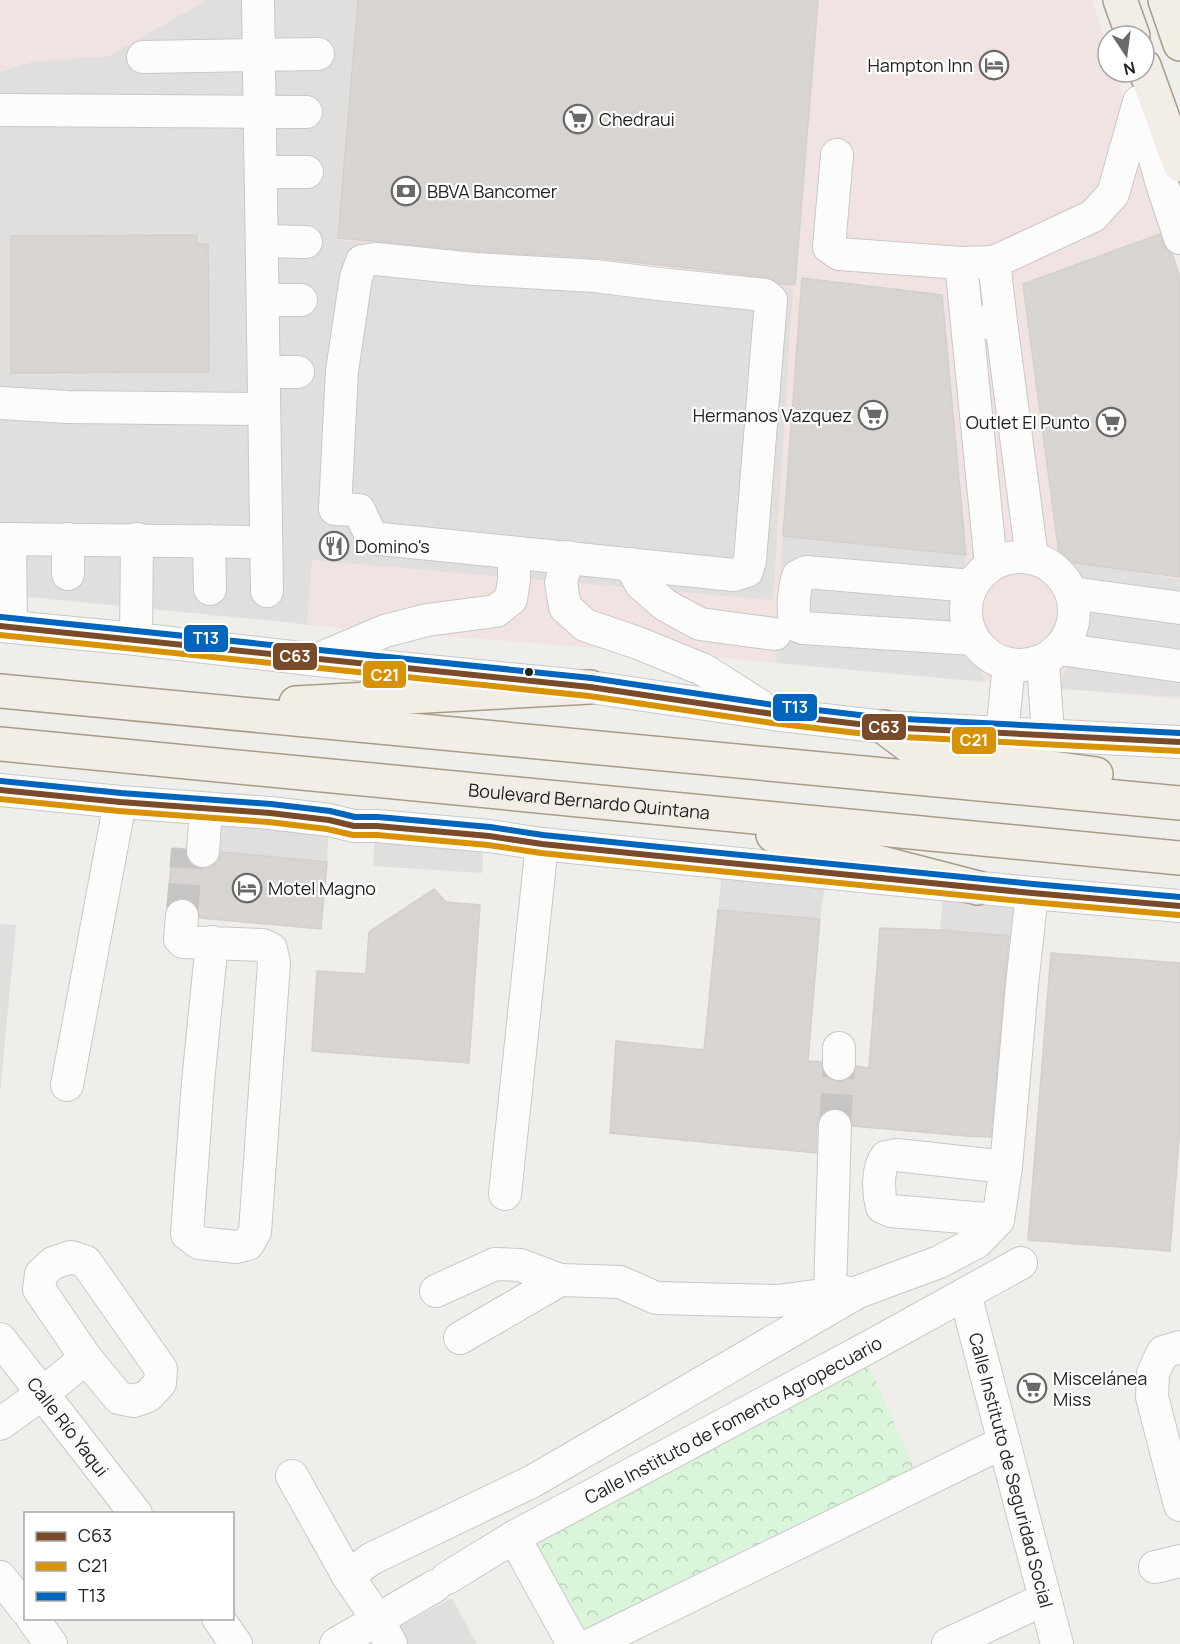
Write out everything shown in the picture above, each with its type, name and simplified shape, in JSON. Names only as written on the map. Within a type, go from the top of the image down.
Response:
[{"type":"main road","points":[[1120,0],[1129,24]]},
{"type":"main road","points":[[1165,0],[1180,44]]},
{"type":"main road","points":[[1151,84],[1180,165]]},
{"type":"main road","points":[[183,709],[591,687]]},
{"type":"main road","points":[[0,691],[1180,803]]},
{"type":"main road","points":[[884,727],[913,749],[1159,783],[1180,789]]},
{"type":"main road","name":"Boulevard Bernardo Quintana","points":[[0,744],[1180,858]]},
{"type":"main road","points":[[673,809],[978,888]]},
{"type":"street","points":[[258,0],[267,591]]},
{"type":"street","points":[[1113,0],[1119,24]]},
{"type":"street","points":[[143,57],[318,54]]},
{"type":"street","points":[[1134,84],[1162,184],[1180,238]]},
{"type":"street","points":[[837,155],[829,246],[839,254],[961,263],[994,262],[1093,216],[1113,194],[1139,102]]},
{"type":"street","points":[[0,110],[306,112]]},
{"type":"street","points":[[261,172],[307,172]]},
{"type":"street","points":[[262,241],[306,242]]},
{"type":"street","points":[[376,259],[474,269],[595,276],[765,295],[771,300],[750,560],[747,571],[734,575],[514,553],[372,538],[359,510],[335,509],[342,371],[356,277],[362,261],[376,259]]},
{"type":"street","points":[[994,262],[1032,558]]},
{"type":"street","points":[[961,263],[968,334],[982,575]]},
{"type":"street","points":[[263,300],[301,300]]},
{"type":"street","points":[[968,334],[975,324],[988,321],[1002,330]]},
{"type":"street","points":[[264,372],[298,372]]},
{"type":"street","points":[[0,403],[67,407],[264,409]]},
{"type":"street","points":[[266,542],[5,539],[6,626],[591,687],[773,714],[884,727],[1180,742]]},
{"type":"street","points":[[68,539],[68,574]]},
{"type":"street","points":[[136,639],[137,539]]},
{"type":"street","points":[[209,541],[210,589]]},
{"type":"street","points":[[318,660],[385,631],[406,625],[496,611],[511,599],[514,553]]},
{"type":"street","points":[[568,557],[561,582],[565,607],[585,625],[638,643],[704,670],[773,714]]},
{"type":"street","points":[[1048,734],[1052,655],[1069,636],[1074,622],[1075,608],[1072,593],[1063,578],[1049,565],[1032,558],[1012,558],[982,575],[967,599],[968,626],[973,639],[994,660],[1009,665],[1052,655],[1180,666]]},
{"type":"street","points":[[630,564],[641,584],[665,605],[700,624],[776,627],[709,610],[693,598],[688,571]]},
{"type":"street","points":[[973,639],[802,628],[796,625],[794,618],[795,586],[798,576],[806,572],[982,575]]},
{"type":"street","points":[[1072,593],[1180,608]]},
{"type":"street","points":[[1002,733],[1009,665]]},
{"type":"street","points":[[8,795],[270,813],[329,820],[354,826],[489,836],[542,844],[1180,906]]},
{"type":"street","points":[[67,1085],[120,802]]},
{"type":"street","points":[[195,850],[198,808]]},
{"type":"street","points":[[505,1194],[542,844]]},
{"type":"street","points":[[436,1291],[495,1264],[520,1265],[560,1280],[620,1282],[656,1298],[777,1301],[844,1292],[939,1262],[977,1242],[998,1220],[1006,1167],[1032,893]]},
{"type":"street","points":[[196,930],[263,945],[271,950],[274,963],[255,1232],[248,1244],[236,1247],[199,1243],[187,1234],[198,1082],[196,930]]},
{"type":"street","points":[[836,1126],[844,1292]]},
{"type":"street","points":[[998,1220],[891,1211],[882,1207],[879,1197],[881,1164],[886,1157],[897,1155],[1006,1167]]},
{"type":"street","name":"Calle Instituto de Fomento Agropecuario","points":[[336,1644],[385,1632],[441,1582],[514,1537],[869,1347],[1020,1263]]},
{"type":"street","points":[[460,1338],[560,1280]]},
{"type":"street","points":[[348,1576],[371,1558],[533,1481],[844,1292]]},
{"type":"street","name":"Calle Instituto de Seguridad Social","points":[[965,1294],[1057,1644]]},
{"type":"street","name":"Calle Río Yaqui","points":[[0,1339],[134,1512]]},
{"type":"street","points":[[1180,1347],[1162,1352],[1153,1373],[1152,1396],[1180,1504]]},
{"type":"street","points":[[0,1424],[86,1358]]},
{"type":"street","points":[[592,1644],[1004,1442]]},
{"type":"street","points":[[292,1476],[348,1576],[385,1632]]},
{"type":"street","points":[[514,1537],[573,1644]]},
{"type":"street","points":[[0,1577],[24,1607]]},
{"type":"street","points":[[948,1644],[1045,1599]]},
{"type":"street","points":[[33,1620],[51,1644]]},
{"type":"street","points":[[219,1620],[236,1644]]},
{"type":"shaded area","points":[[0,0],[1092,0],[1100,24],[1096,24],[1096,84],[1119,84],[1180,273],[1180,699],[769,662],[307,625],[0,594]]},
{"type":"shaded area","points":[[207,0],[357,0],[338,240],[793,288],[773,600],[312,560],[307,625],[0,594],[0,72],[32,62],[109,56]]},
{"type":"shaded area","points":[[783,536],[966,555],[961,593],[963,619],[971,651],[985,682],[776,663]]},
{"type":"shaded area","points":[[1073,563],[1180,579],[1180,697],[1059,689],[1073,647],[1079,610]]},
{"type":"shaded area","points":[[207,811],[329,823],[327,862],[203,851]]},
{"type":"shaded area","points":[[375,827],[484,838],[482,873],[373,866]]},
{"type":"shaded area","points":[[723,862],[827,873],[820,919],[718,910]]},
{"type":"shaded area","points":[[944,884],[1016,891],[1011,936],[940,930]]},
{"type":"shaded area","points":[[0,924],[16,925],[0,1094]]},
{"type":"shaded area","points":[[452,1598],[477,1644],[366,1644]]},
{"type":"green space","points":[[866,1358],[917,1476],[586,1643],[525,1537]]},
{"type":"building","name":"Chedraui","points":[[358,0],[818,0],[795,285],[780,284],[767,277],[597,258],[475,251],[338,238]]},
{"type":"building","name":"Outlet El Punto","points":[[1160,234],[1163,244],[1172,254],[1180,278],[1180,577],[1060,561],[1023,284]]},
{"type":"building","points":[[197,235],[197,244],[208,244],[209,372],[11,373],[11,236]]},
{"type":"building","name":"Hermanos Vazquez","points":[[802,278],[942,295],[966,555],[783,536]]},
{"type":"building","name":"Motel Magno","points":[[173,848],[185,849],[187,859],[193,866],[201,869],[211,867],[218,861],[221,852],[327,862],[321,929],[200,918],[198,908],[192,901],[184,898],[175,900],[167,906]]},
{"type":"building","points":[[434,889],[446,902],[480,905],[469,1063],[312,1051],[317,971],[366,974],[369,932]]},
{"type":"building","points":[[718,910],[820,919],[808,1061],[821,1062],[824,1073],[830,1079],[838,1082],[848,1079],[854,1073],[856,1066],[869,1068],[880,928],[1009,936],[991,1137],[853,1126],[851,1118],[845,1111],[835,1108],[826,1110],[819,1117],[816,1153],[610,1133],[616,1041],[704,1050]]},
{"type":"building","points":[[1051,953],[1180,963],[1180,1127],[1170,1251],[1028,1240]]},
{"type":"tunnel","points":[[182,916],[187,849]]},
{"type":"tunnel","points":[[835,1126],[839,1064]]},
{"type":"transit line","name":"T13","points":[[1,617],[591,678],[774,705],[885,718],[1180,733]]},
{"type":"transit line","name":"C63","points":[[0,626],[590,687],[773,714],[884,727],[1180,742]]},
{"type":"transit line","name":"C21","points":[[0,635],[589,696],[772,723],[883,736],[1180,751]]},
{"type":"transit line","name":"T13","points":[[1,781],[271,804],[330,811],[355,817],[490,827],[640,845],[1180,897]]},
{"type":"transit line","name":"C63","points":[[0,790],[270,813],[329,820],[354,826],[489,836],[639,854],[1180,906]]},
{"type":"transit line","name":"C21","points":[[0,799],[119,811],[269,822],[327,829],[353,835],[488,845],[638,863],[1179,915]]},
{"type":"place","name":"Hampton Inn","points":[[994,65]]},
{"type":"place","name":"Chedraui","points":[[578,119]]},
{"type":"place","name":"BBVA Bancomer","points":[[406,191]]},
{"type":"place","name":"Hermanos Vazquez","points":[[873,415]]},
{"type":"place","name":"Outlet El Punto","points":[[1111,422]]},
{"type":"place","name":"Domino's","points":[[334,546]]},
{"type":"place","name":"Motel Magno","points":[[247,888]]},
{"type":"place","name":"Miscelánea Miss","points":[[1032,1388]]}]
